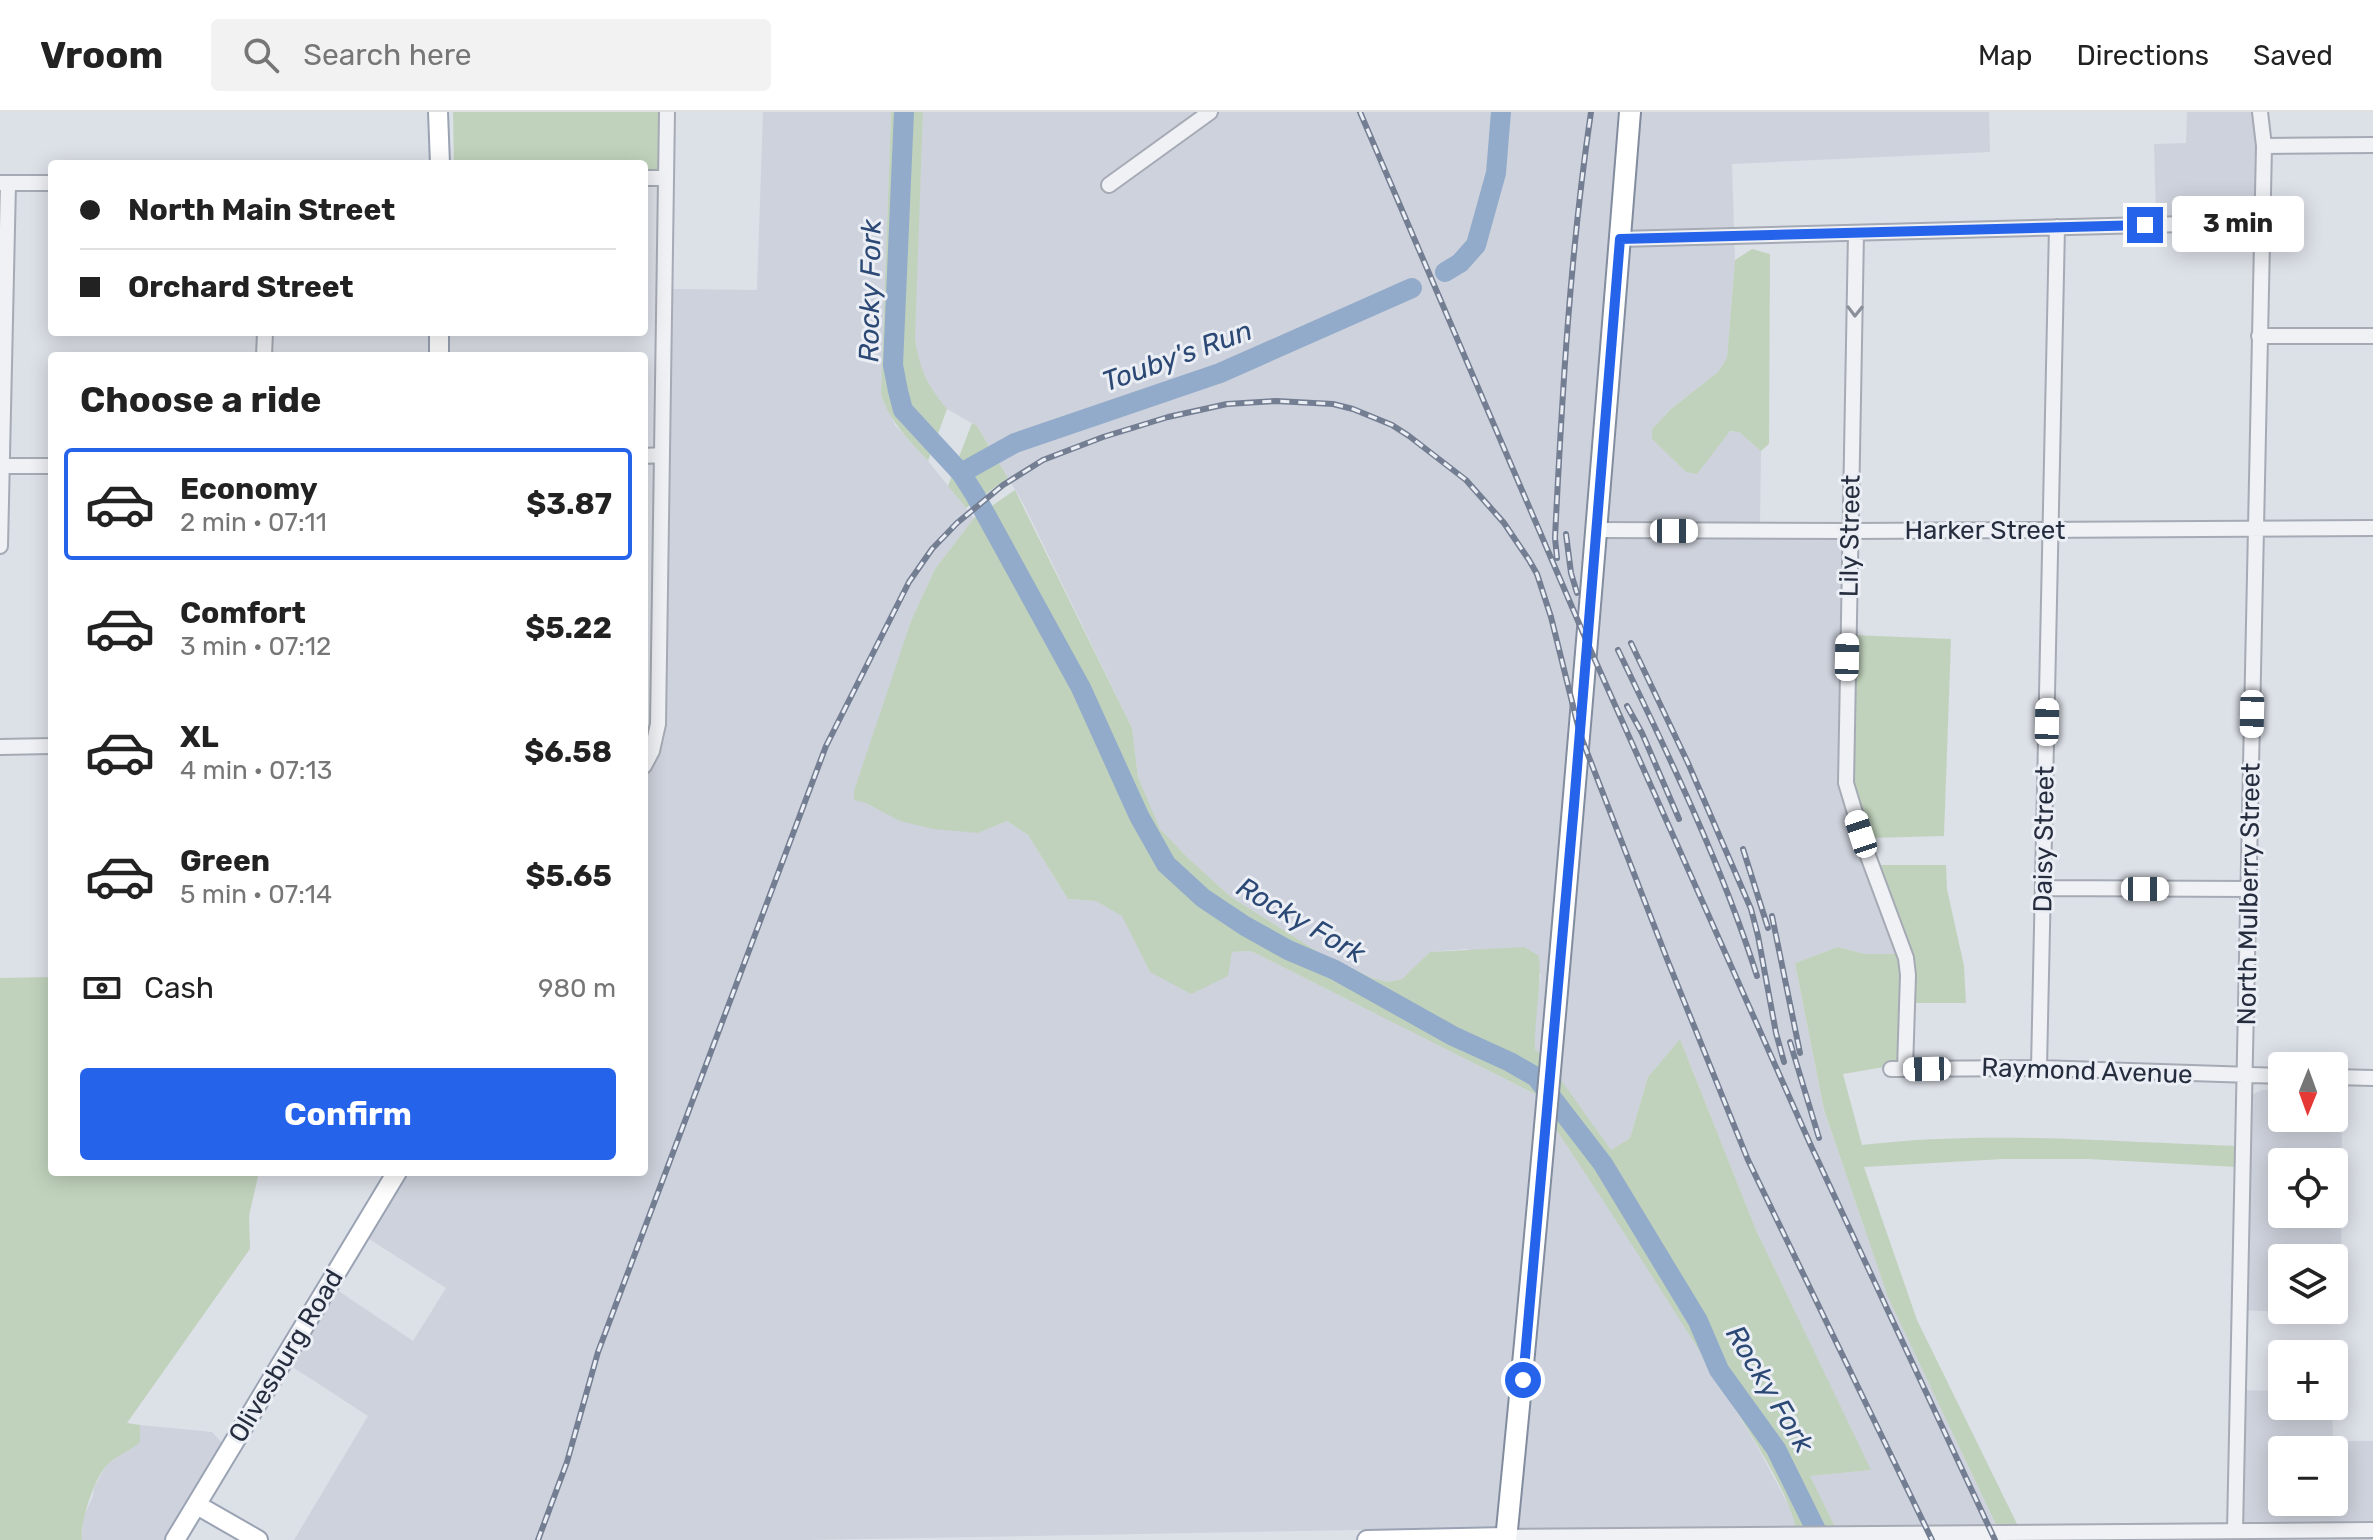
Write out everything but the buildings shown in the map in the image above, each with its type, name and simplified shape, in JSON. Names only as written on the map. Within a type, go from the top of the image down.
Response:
[{"type":"highway","points":[[1506,1539],[1551,1069],[1630,112]]},
{"type":"main road","points":[[438,112],[440,160]]},
{"type":"main road","name":"Olivesburg Road","points":[[175,1540],[395,1176]]},
{"type":"main road","points":[[197,1505],[258,1540]]},
{"type":"main road","points":[[1367,1540],[1506,1539]]},
{"type":"street","points":[[648,758],[652,751],[650,735],[661,455],[667,112]]},
{"type":"street","points":[[1109,185],[1210,112]]},
{"type":"street","name":"North Mulberry Street","points":[[2235,1531],[2264,146],[2260,112]]},
{"type":"street","points":[[2264,146],[2373,145]]},
{"type":"street","points":[[648,178],[665,178]]},
{"type":"street","points":[[0,546],[4,183],[48,183]]},
{"type":"street","points":[[1620,239],[2262,222]]},
{"type":"street","name":"Daisy Street","points":[[2039,1068],[2057,227]]},
{"type":"street","name":"Lily Street","points":[[1856,233],[1846,783],[1868,856],[1906,958],[1908,975],[1898,1069]]},
{"type":"street","points":[[2259,336],[2373,336]]},
{"type":"street","points":[[648,456],[661,455]]},
{"type":"street","points":[[2,466],[48,466]]},
{"type":"street","name":"Harker Street","points":[[1597,530],[2373,528]]},
{"type":"street","points":[[0,747],[48,746]]},
{"type":"street","points":[[2043,888],[2248,889]]},
{"type":"street","name":"Raymond Avenue","points":[[1898,1069],[2039,1068],[2268,1076]]},
{"type":"street","points":[[2348,1077],[2373,1078]]},
{"type":"street","points":[[1506,1539],[2373,1530]]},
{"type":"shaded area","points":[[763,112],[891,112],[881,394],[895,425],[974,518],[935,569],[911,621],[854,799],[978,833],[1007,821],[1028,835],[1068,899],[1096,901],[1123,916],[1150,972],[1232,952],[1251,951],[1537,1095],[1555,1128],[1655,1277],[1757,1446],[1795,1517],[1796,1532],[1519,1540],[1519,1527],[809,1540],[294,1540],[368,1416],[288,1364],[334,1288],[413,1341],[446,1288],[366,1237],[405,1176],[648,1176],[648,773],[665,736],[673,289],[757,290]]},
{"type":"shaded area","points":[[923,112],[1989,112],[1990,152],[1732,164],[1735,260],[1727,358],[1718,372],[1671,409],[1652,429],[1652,439],[1686,472],[1729,431],[1739,432],[1761,451],[1760,522],[1856,522],[1853,635],[1870,838],[1877,866],[1911,954],[1865,954],[1838,947],[1795,963],[1824,1111],[1888,1296],[2003,1540],[1837,1540],[1837,1531],[1809,1476],[1870,1470],[1756,1230],[1680,1039],[1648,1077],[1630,1138],[1611,1150],[1535,1049],[1534,1027],[1541,974],[1466,949],[1430,952],[1402,979],[1388,982],[1372,978],[1323,955],[1231,897],[1159,829],[1138,777],[1132,728],[1023,503],[977,426],[947,409],[933,392],[919,364],[915,307]]},
{"type":"shaded area","points":[[2187,112],[2253,112],[2257,147],[2257,214],[2156,216],[2154,144],[2186,143]]},
{"type":"shaded area","points":[[2268,1090],[2268,1132],[2342,1132],[2342,1148],[2268,1148],[2268,1228],[2341,1228],[2341,1244],[2268,1244],[2268,1311],[2239,1310],[2249,1101],[2253,1094]]},
{"type":"shaded area","points":[[2235,1390],[2268,1391],[2268,1420],[2332,1420],[2333,1436],[2268,1436],[2268,1516],[2348,1516],[2348,1441],[2373,1441],[2373,1540],[2232,1540]]},
{"type":"shaded area","points":[[140,1425],[212,1432],[224,1445],[164,1540],[82,1540],[83,1518],[94,1488],[106,1465],[139,1442]]},
{"type":"green space","points":[[453,112],[659,112],[658,169],[648,169],[648,160],[454,160]]},
{"type":"green space","points":[[891,112],[923,112],[915,338],[925,376],[947,409],[928,461],[895,422],[881,394]]},
{"type":"green space","points":[[1752,249],[1770,254],[1769,444],[1761,451],[1739,432],[1730,431],[1697,474],[1686,472],[1652,439],[1652,429],[1671,409],[1718,372],[1727,358],[1735,260]]},
{"type":"green space","points":[[972,423],[977,426],[1008,478],[966,508],[948,486]]},
{"type":"green space","points":[[1015,490],[1132,728],[1138,777],[1160,829],[1231,897],[1323,955],[1372,978],[1388,982],[1402,979],[1430,952],[1524,947],[1539,956],[1535,1049],[1542,1056],[1537,1095],[1251,951],[1232,952],[1228,976],[1191,994],[1150,972],[1122,916],[1096,901],[1068,899],[1028,835],[1007,821],[978,833],[933,829],[900,821],[854,800],[854,791],[911,621],[935,569],[974,518]]},
{"type":"green space","points":[[1853,635],[1951,639],[1944,836],[1870,838],[1853,794],[1850,772]]},
{"type":"green space","points":[[1877,865],[1946,865],[1947,889],[1964,966],[1966,1003],[1915,1003],[1911,954]]},
{"type":"green space","points":[[1838,947],[1865,954],[1900,954],[1902,1064],[1843,1074],[1862,1145],[2002,1138],[2237,1146],[2237,1167],[2088,1159],[2003,1159],[1864,1167],[1917,1320],[2020,1530],[1999,1531],[1888,1297],[1824,1110],[1795,963]]},
{"type":"green space","points":[[48,977],[48,1176],[258,1176],[249,1216],[250,1249],[127,1423],[140,1425],[140,1442],[103,1470],[86,1511],[82,1540],[0,1540],[0,978]]},
{"type":"green space","points":[[1680,1039],[1756,1230],[1871,1470],[1810,1476],[1837,1531],[1796,1532],[1788,1503],[1761,1451],[1555,1128],[1561,1080],[1611,1150],[1630,1138],[1648,1077]]},
{"type":"waterway","name":"Rocky Fork","points":[[904,112],[893,365],[903,410],[961,473],[975,495],[1081,688],[1139,816],[1166,864],[1203,898],[1245,926],[1536,1077],[1603,1164],[1698,1321],[1719,1370],[1776,1449],[1821,1540]]},
{"type":"waterway","name":"Touby's Run","points":[[1445,272],[1460,263],[1476,245],[1496,173],[1501,112]]},
{"type":"waterway","name":"Touby's Run","points":[[961,473],[1015,443],[1220,373],[1412,288]]},
{"type":"railway","points":[[1360,112],[1587,642],[1812,1148],[1995,1540]]},
{"type":"railway","points":[[1557,558],[1555,538],[1568,325],[1591,112]]},
{"type":"railway","points":[[538,1540],[567,1462],[598,1352],[826,746],[909,582],[932,549],[957,523],[1003,485],[1043,460],[1168,417],[1227,404],[1276,401],[1333,404],[1392,425],[1466,480],[1504,523],[1529,560],[1537,574],[1551,617],[1580,734],[1748,1160],[1932,1540]]},
{"type":"railway","points":[[1566,534],[1577,593]]},
{"type":"railway","points":[[1631,643],[1688,763],[1751,909],[1784,1062]]},
{"type":"railway","points":[[1618,650],[1711,851],[1757,976]]},
{"type":"railway","points":[[1627,706],[1679,819]]},
{"type":"railway","points":[[1743,849],[1768,928]]},
{"type":"railway","points":[[1772,916],[1800,1053]]},
{"type":"railway","points":[[1790,1042],[1819,1138]]},
{"type":"route","points":[[1523,1380],[1620,239],[2145,225]]}]
